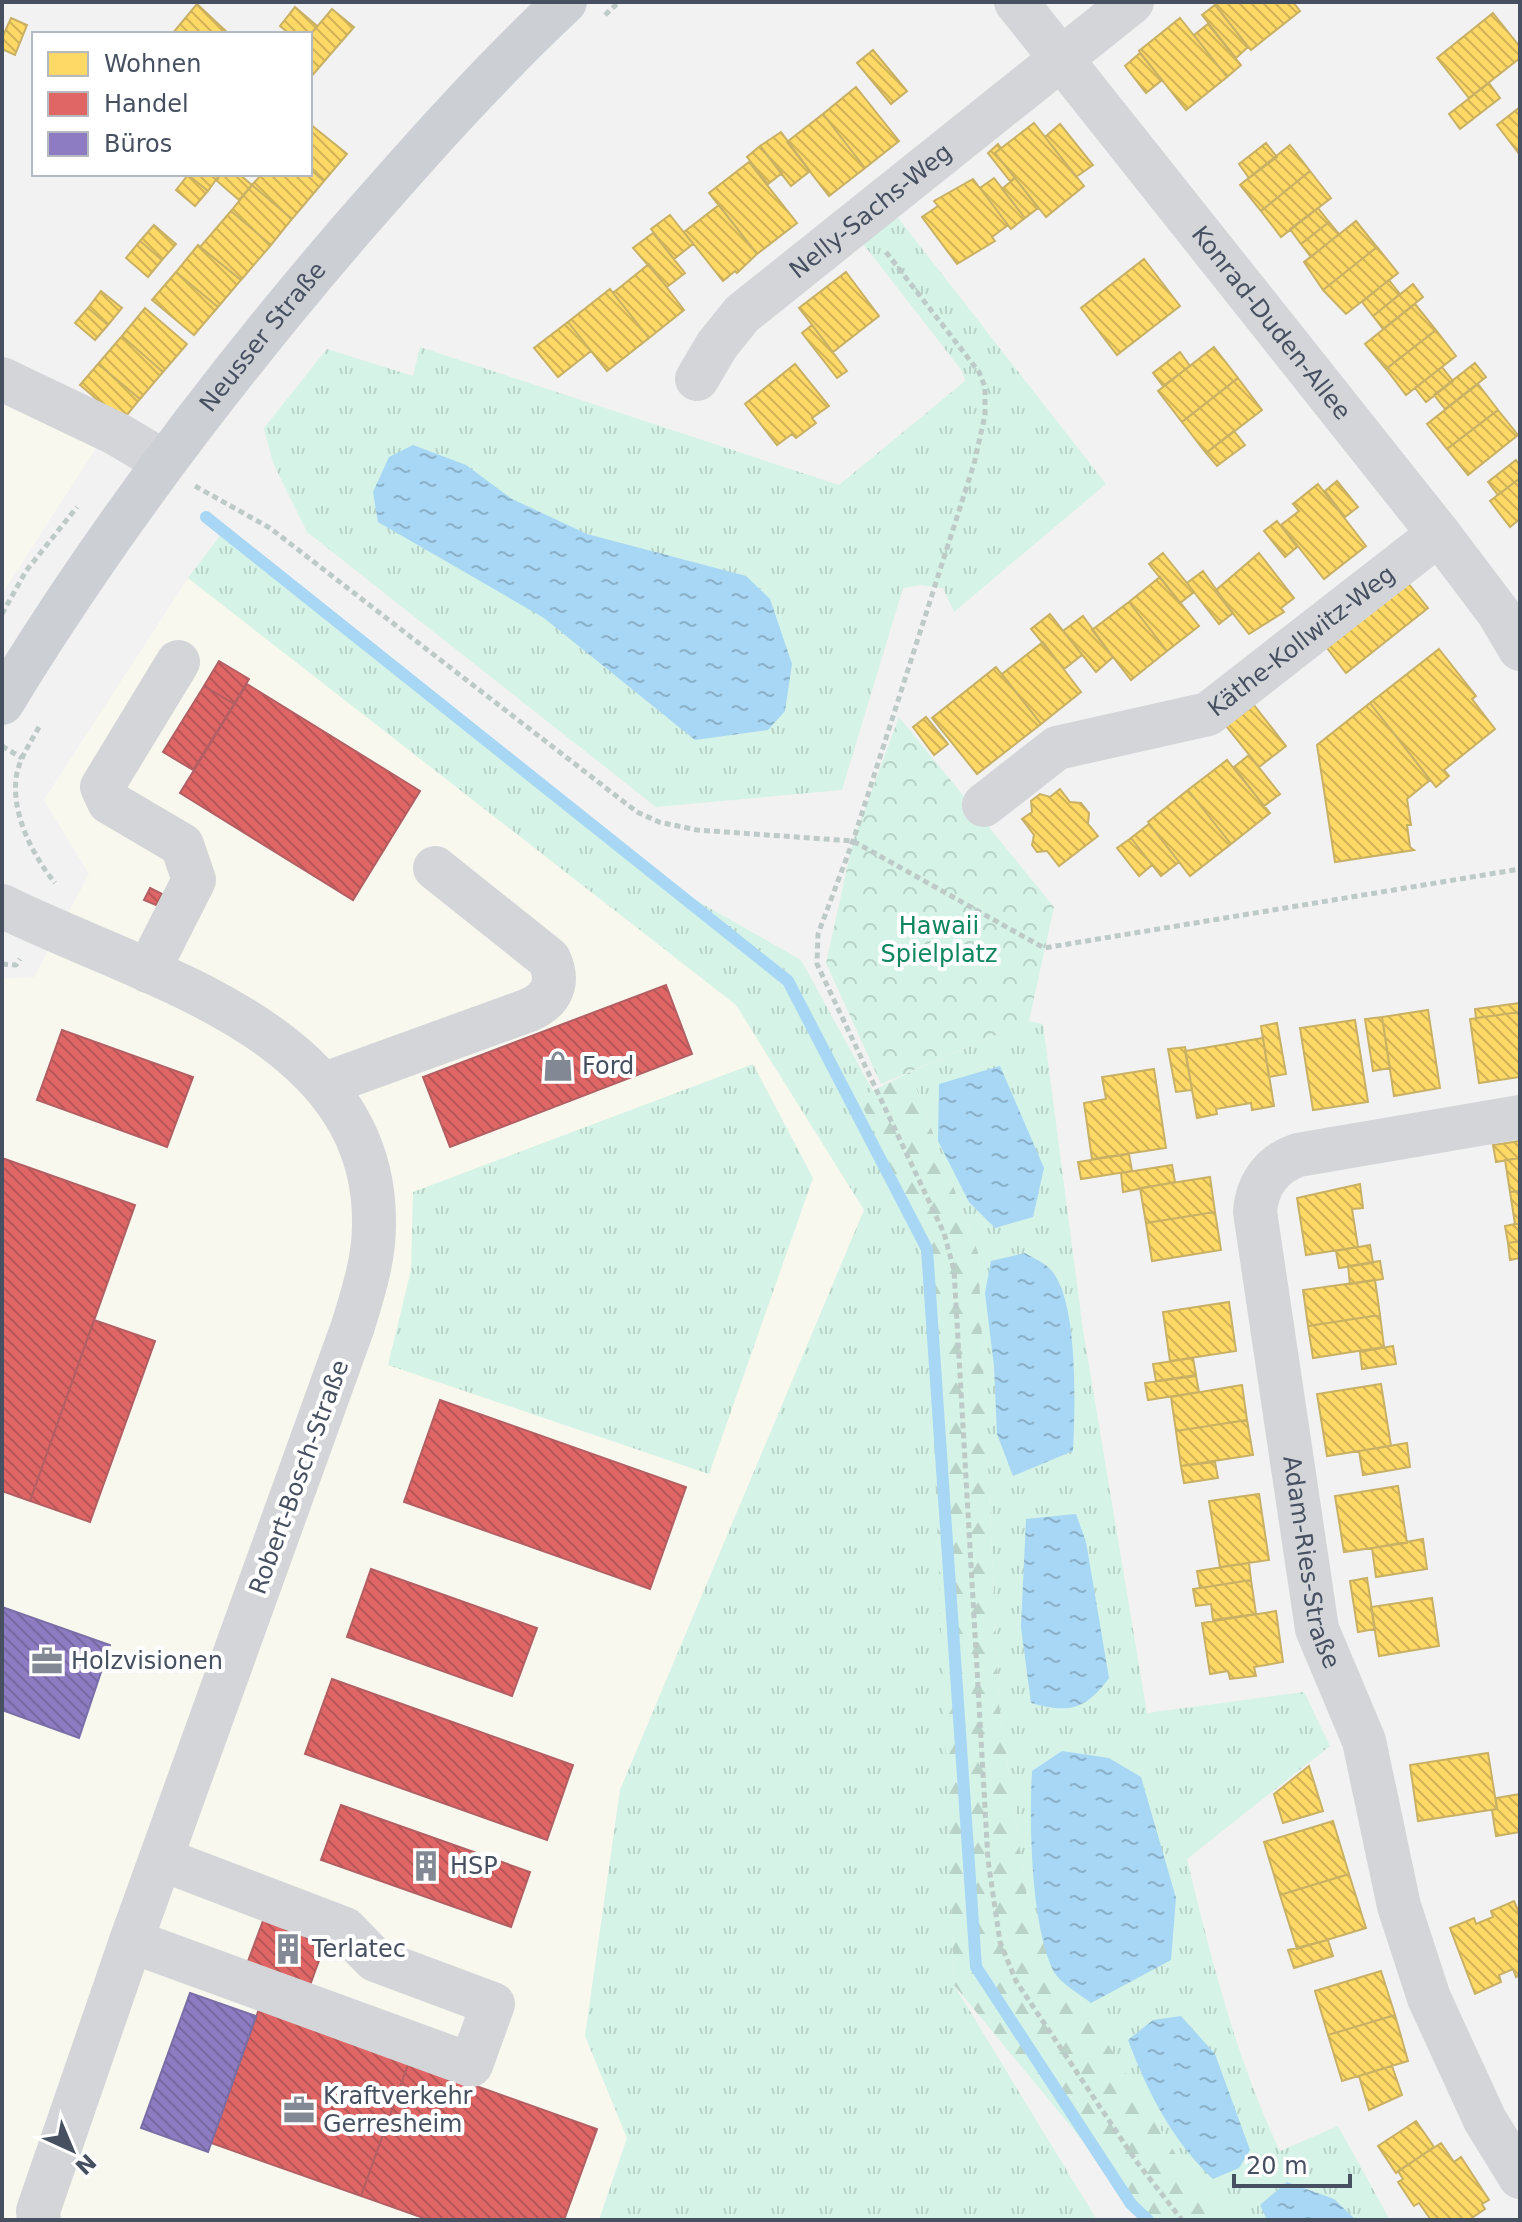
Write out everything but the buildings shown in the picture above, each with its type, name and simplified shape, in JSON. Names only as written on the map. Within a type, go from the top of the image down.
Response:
[{"type":"main road","name":"Neusser Straße","points":[[2,703],[98,552],[185,479],[254,344],[405,168],[581,12]]},
{"type":"street","name":"Konrad-Duden-Allee","points":[[1016,2],[1439,534],[1498,612],[1520,649]]},
{"type":"street","name":"Nelly-Sachs-Weg","points":[[697,379],[717,345],[742,314],[1132,2]]},
{"type":"street","points":[[2,379],[117,434],[185,479]]},
{"type":"street","name":"Käthe-Kollwitz-Weg","points":[[984,805],[1057,748],[1208,714],[1439,534]]},
{"type":"street","points":[[148,971],[194,880],[182,845],[109,802],[102,787],[178,662]]},
{"type":"street","points":[[325,1084],[529,1010],[552,992],[556,976],[549,959],[435,868]]},
{"type":"street","name":"Robert-Bosch-Straße","points":[[2,906],[220,1006],[302,1059],[325,1084],[346,1118],[365,1162],[374,1207],[371,1261],[353,1326],[131,1941],[38,2211],[39,2220]]},
{"type":"street","name":"Adam-Ries-Straße","points":[[1520,1117],[1317,1149],[1291,1157],[1263,1181],[1255,1212],[1317,1629],[1364,1741],[1399,1906],[1429,1998],[1480,2109],[1520,2177]]},
{"type":"street","points":[[131,1941],[471,2065],[493,2004],[375,1960],[345,1929],[161,1859]]},
{"type":"path","points":[[581,12],[619,2]]},
{"type":"path","points":[[860,218],[974,365],[983,380],[986,403],[974,464],[853,841],[818,934],[816,959],[944,1233],[954,1270],[985,1814],[1000,1942],[1016,1981],[1037,2017],[1136,2161],[1182,2220]]},
{"type":"path","points":[[185,479],[270,528],[637,812],[659,822],[697,830],[853,841],[1044,948],[1520,869]]},
{"type":"path","points":[[23,823],[16,788],[22,758],[44,718]]},
{"type":"path","points":[[2,746],[22,758]]},
{"type":"shaded area","points":[[2,388],[105,434],[2,594]]},
{"type":"shaded area","points":[[188,578],[518,819],[740,1008],[864,1210],[620,1790],[585,2036],[627,2138],[599,2220],[2,2220],[2,979],[34,977],[89,874],[44,800]]},
{"type":"green space","points":[[895,214],[1106,484],[954,612],[943,588],[922,585],[903,588],[842,790],[656,807],[307,532],[273,463],[264,428],[327,349],[413,376],[420,347],[839,485],[965,381],[962,371],[861,241]]},
{"type":"green space","points":[[225,529],[638,867],[801,960],[873,1091],[860,1097],[928,1235],[954,1985],[1097,2220],[599,2220],[627,2138],[585,2036],[620,1790],[864,1210],[736,1005],[188,578]]},
{"type":"green space","name":"Hawaii Spielplatz","points":[[899,717],[1054,907],[1029,1021],[881,1084],[826,963],[853,841]]},
{"type":"green space","points":[[1029,1021],[1043,1024],[1083,1330],[1147,1713],[1304,1692],[1330,1746],[1187,1859],[1226,2008],[1250,2080],[1280,2151],[1338,2126],[1390,2220],[1234,2220],[1180,2161],[1030,1918],[999,1704],[978,1252],[910,1072]]},
{"type":"green space","points":[[753,1064],[813,1178],[709,1474],[388,1365],[411,1270],[413,1192]]},
{"type":"green space","points":[[910,1072],[978,1252],[999,1704],[1030,1918],[1180,2161],[1234,2220],[1148,2220],[954,1985],[927,1249],[859,1098]]},
{"type":"water","points":[[413,445],[466,465],[512,499],[587,534],[746,576],[770,599],[792,664],[785,711],[768,730],[695,740],[544,618],[378,522],[373,492],[389,457]]},
{"type":"water","points":[[1000,1066],[1044,1168],[1033,1217],[995,1228],[969,1202],[938,1141],[939,1084]]},
{"type":"water","points":[[1025,1253],[1051,1270],[1067,1306],[1073,1357],[1073,1451],[1013,1476],[997,1434],[994,1366],[985,1293],[991,1261]]},
{"type":"water","points":[[1076,1514],[1086,1542],[1109,1678],[1084,1703],[1075,1707],[1055,1708],[1031,1703],[1021,1627],[1026,1519]]},
{"type":"water","points":[[1062,1751],[1109,1758],[1141,1777],[1176,1898],[1171,1960],[1091,2003],[1065,1984],[1053,1970],[1036,1901],[1031,1818],[1032,1771]]},
{"type":"water","points":[[1181,2016],[1215,2054],[1250,2150],[1239,2168],[1213,2179],[1186,2149],[1163,2115],[1128,2040],[1153,2020]]},
{"type":"water","points":[[1287,2182],[1334,2199],[1356,2220],[1267,2220],[1260,2205]]},
{"type":"waterway","points":[[206,517],[788,981],[927,1249],[976,1967],[1131,2204],[1148,2220]]},
{"type":"place","name":"Ford","points":[[558,1066]]},
{"type":"place","name":"Holzvisionen","points":[[47,1661]]},
{"type":"place","name":"HSP","points":[[426,1866]]},
{"type":"place","name":"Terlatec","points":[[288,1949]]},
{"type":"place","name":"Kraftverkehr Gerresheim","points":[[299,2110]]}]
